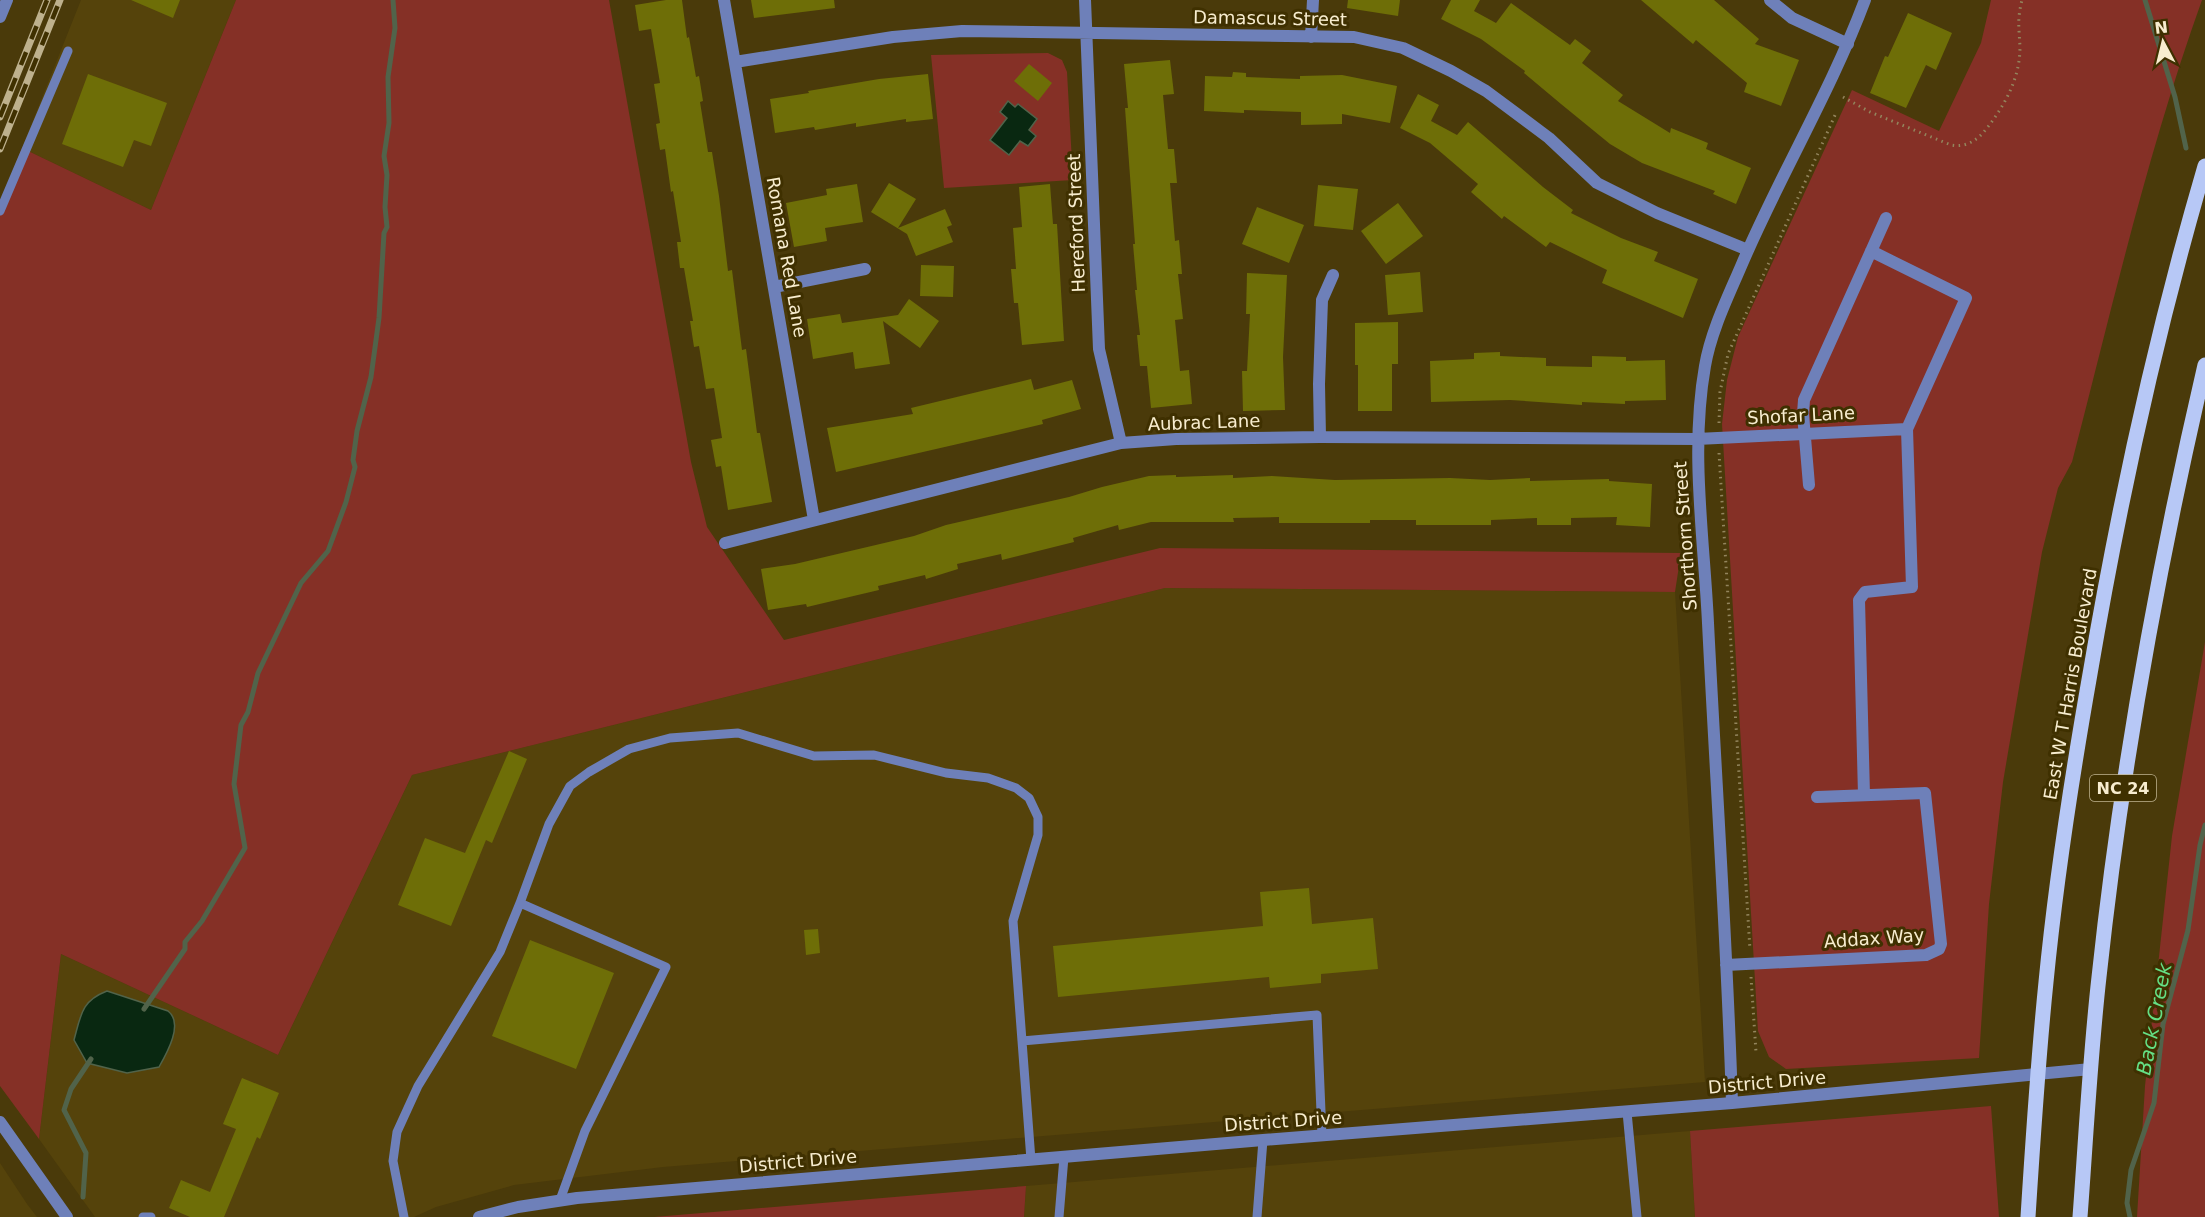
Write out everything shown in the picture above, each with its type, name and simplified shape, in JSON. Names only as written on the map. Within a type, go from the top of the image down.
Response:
[{"type":"main road","name":"East W T Harris Boulevard","points":[[2028,1217],[2037,1074],[2046,979],[2066,827],[2097,630],[2139,419],[2205,166]]},
{"type":"main road","name":"NC 24","points":[[2080,1217],[2099,978],[2117,826],[2143,661],[2181,469],[2205,365]]},
{"type":"street","points":[[0,17],[7,0]]},
{"type":"street","name":"Romana Red Lane","points":[[724,0],[814,520]]},
{"type":"street","name":"Hereford Street","points":[[1085,0],[1099,349],[1121,443]]},
{"type":"street","points":[[1311,37],[1313,0]]},
{"type":"street","points":[[1770,0],[1792,18],[1848,44]]},
{"type":"street","name":"Shorthorn Street","points":[[1732,1103],[1697,439],[1705,365],[1719,317],[1748,250],[1786,166],[1848,44],[1865,0]]},
{"type":"street","name":"Damascus Street","points":[[735,62],[893,37],[962,31],[1354,38],[1403,48],[1451,71],[1486,91],[1549,138],[1597,183],[1657,213],[1748,250]]},
{"type":"street","points":[[1809,485],[1803,414],[1804,400],[1886,218]]},
{"type":"street","points":[[1817,797],[1864,795],[1859,600],[1865,592],[1912,587],[1907,429],[1966,298],[1871,251]]},
{"type":"street","points":[[774,287],[865,269]]},
{"type":"street","points":[[1320,437],[1322,300],[1333,275]]},
{"type":"street","name":"Shofar Lane","points":[[1697,439],[1806,432],[1907,429]]},
{"type":"street","name":"Aubrac Lane","points":[[725,543],[1121,443],[1176,439],[1320,437],[1697,439]]},
{"type":"street","name":"Addax Way","points":[[1726,965],[1926,955],[1939,949],[1941,944],[1925,793],[1864,795]]},
{"type":"street","name":"District Drive","points":[[478,1217],[560,1200],[1263,1140],[1627,1112],[2091,1069]]},
{"type":"street","points":[[0,1122],[67,1217]]},
{"type":"lane","points":[[0,211],[68,51]]},
{"type":"lane","points":[[404,1217],[393,1161],[397,1132],[418,1086],[500,952],[549,824],[570,786],[629,749],[670,738],[738,733],[814,756],[874,754],[946,773],[988,778],[1016,788],[1029,798],[1038,817],[1038,835],[1013,921],[1031,1160]]},
{"type":"lane","points":[[520,903],[666,968],[585,1131],[560,1200]]},
{"type":"lane","points":[[1022,1041],[1317,1015],[1322,1136]]},
{"type":"lane","points":[[1627,1112],[1637,1217]]},
{"type":"lane","points":[[1257,1217],[1263,1140]]},
{"type":"lane","points":[[1059,1217],[1064,1157]]},
{"type":"lane","points":[[143,1217],[151,1217]]},
{"type":"path","points":[[1843,97],[1870,112],[1943,142],[1960,147],[1971,143],[1982,135],[2001,111],[2015,79],[2020,46],[2017,22],[2022,0]]},
{"type":"path","points":[[1756,1052],[1718,438],[1720,392],[1728,354],[1836,112]]},
{"type":"shaded area","points":[[81,0],[236,0],[151,210],[22,148]]},
{"type":"shaded area","points":[[236,0],[609,0],[691,462],[707,527],[784,640],[1160,548],[1681,553],[1675,592],[1165,588],[412,775],[278,1055],[61,954],[39,1139],[0,1086],[0,203],[22,148],[151,210]]},
{"type":"shaded area","points":[[1991,0],[2202,0],[2148,171],[2072,462],[2058,488],[2042,552],[2003,782],[1989,904],[1979,1058],[1786,1069],[1769,1057],[1758,1031],[1722,424],[1727,380],[1738,337],[1852,90],[1939,131],[1981,43]]},
{"type":"shaded area","points":[[1048,53],[1062,60],[1067,72],[1073,180],[944,188],[931,55]]},
{"type":"shaded area","points":[[1008,101],[1015,107],[1018,104],[1037,119],[1029,130],[1036,136],[1028,146],[1020,141],[1009,155],[990,140],[1007,118],[1000,112]]},
{"type":"shaded area","points":[[1165,588],[1675,592],[1705,1082],[663,1167],[514,1185],[436,1207],[414,1217],[95,1217],[39,1139],[61,954],[278,1055],[412,775]]},
{"type":"shaded area","points":[[2205,642],[2205,1217],[2137,1217],[2145,1086],[2172,836]]},
{"type":"shaded area","points":[[107,991],[168,1011],[173,1016],[172,1038],[159,1067],[127,1073],[87,1063],[74,1040],[78,1023],[87,1004]]},
{"type":"shaded area","points":[[1991,1106],[1999,1217],[1695,1217],[1690,1131]]},
{"type":"shaded area","points":[[1690,1131],[1695,1217],[1024,1217],[1026,1186]]},
{"type":"shaded area","points":[[0,1163],[27,1204],[37,1217],[0,1217]]},
{"type":"shaded area","points":[[1026,1186],[1024,1217],[654,1217]]},
{"type":"building","points":[[131,0],[180,0],[173,18]]},
{"type":"building","points":[[682,0],[687,38],[689,37],[696,77],[699,76],[703,101],[700,102],[708,152],[712,152],[728,271],[732,270],[742,350],[746,349],[757,433],[760,433],[772,502],[728,510],[721,466],[716,467],[711,440],[722,438],[714,388],[706,389],[699,346],[694,347],[690,321],[693,321],[684,268],[680,268],[677,242],[681,242],[673,191],[671,192],[665,149],[660,150],[656,124],[660,123],[654,84],[660,83],[651,29],[639,31],[635,5]]},
{"type":"building","points":[[751,0],[834,0],[835,8],[754,18]]},
{"type":"building","points":[[1348,0],[1400,0],[1398,16],[1347,8]]},
{"type":"building","points":[[1451,0],[1480,0],[1474,11],[1496,23],[1511,3],[1570,45],[1575,39],[1591,51],[1582,63],[1623,95],[1618,101],[1670,133],[1671,128],[1708,143],[1706,149],[1751,168],[1736,204],[1713,194],[1715,191],[1642,163],[1610,144],[1524,73],[1525,71],[1481,39],[1441,19]]},
{"type":"building","points":[[1641,0],[1714,0],[1759,39],[1755,44],[1799,60],[1781,106],[1744,92],[1747,83],[1696,40],[1693,44]]},
{"type":"building","points":[[1908,13],[1952,33],[1936,70],[1926,65],[1906,108],[1870,93],[1885,56],[1888,57]]},
{"type":"building","points":[[1170,60],[1174,94],[1163,95],[1168,149],[1174,149],[1177,183],[1170,183],[1175,241],[1179,240],[1182,274],[1178,274],[1183,319],[1175,320],[1180,371],[1189,370],[1192,404],[1151,408],[1147,366],[1140,366],[1137,335],[1140,335],[1135,290],[1137,290],[1133,244],[1135,244],[1124,64]]},
{"type":"building","points":[[1029,64],[1052,83],[1038,101],[1014,81]]},
{"type":"building","points":[[1233,72],[1246,73],[1246,77],[1300,79],[1300,76],[1342,75],[1397,86],[1390,123],[1342,114],[1342,124],[1301,125],[1301,112],[1204,111],[1205,76],[1232,77]]},
{"type":"building","points":[[88,74],[167,103],[151,146],[134,140],[123,167],[62,144]]},
{"type":"building","points":[[928,74],[933,119],[906,122],[906,119],[856,127],[856,123],[815,130],[814,127],[775,133],[770,99],[879,79]]},
{"type":"building","points":[[1418,94],[1439,105],[1431,121],[1457,135],[1468,122],[1573,210],[1571,213],[1621,238],[1658,252],[1654,261],[1698,279],[1683,318],[1602,283],[1607,270],[1550,242],[1546,247],[1504,216],[1502,219],[1471,192],[1478,184],[1430,143],[1400,128]]},
{"type":"building","points":[[889,183],[916,199],[898,228],[945,209],[952,225],[947,227],[953,242],[916,256],[907,234],[871,212]]},
{"type":"building","points":[[857,184],[863,222],[825,228],[827,241],[794,247],[786,203],[827,195],[826,189]]},
{"type":"building","points":[[1050,184],[1053,224],[1057,224],[1064,341],[1022,345],[1018,303],[1014,303],[1011,269],[1016,269],[1013,228],[1022,227],[1019,187]]},
{"type":"building","points":[[1318,185],[1358,189],[1353,230],[1314,226]]},
{"type":"building","points":[[1398,203],[1423,236],[1386,264],[1361,231]]},
{"type":"building","points":[[1257,207],[1304,225],[1289,263],[1242,244]]},
{"type":"building","points":[[921,265],[954,266],[953,297],[920,296]]},
{"type":"building","points":[[1420,272],[1423,312],[1388,315],[1385,275]]},
{"type":"building","points":[[1247,273],[1287,275],[1283,357],[1285,410],[1243,411],[1242,371],[1247,371],[1250,314],[1246,314]]},
{"type":"building","points":[[909,299],[939,321],[920,348],[883,321],[890,364],[855,369],[853,352],[813,359],[807,319],[840,314],[842,323],[898,315]]},
{"type":"building","points":[[1398,322],[1398,364],[1392,364],[1392,411],[1358,411],[1355,323]]},
{"type":"building","points":[[1500,352],[1500,356],[1546,358],[1546,366],[1592,367],[1592,356],[1626,357],[1626,361],[1665,360],[1666,400],[1625,401],[1625,404],[1582,402],[1582,405],[1510,400],[1431,402],[1430,361],[1474,359],[1474,353]]},
{"type":"building","points":[[1031,379],[1034,390],[1072,380],[1081,409],[1042,420],[1043,424],[836,472],[827,428],[913,414],[911,408]]},
{"type":"building","points":[[1176,475],[1176,477],[1233,475],[1233,478],[1272,476],[1335,480],[1609,479],[1609,481],[1652,484],[1650,527],[1616,525],[1617,517],[1571,518],[1571,525],[1537,525],[1537,518],[1491,520],[1491,525],[1416,525],[1416,520],[1370,520],[1370,523],[1279,523],[1279,517],[1233,518],[1234,522],[1151,522],[1119,530],[1118,525],[1073,538],[1074,542],[1002,560],[1001,554],[957,564],[958,569],[926,579],[925,575],[878,586],[879,590],[807,607],[806,604],[768,610],[761,569],[795,564],[914,536],[946,525],[1149,476]]},
{"type":"building","points":[[509,751],[527,759],[492,843],[486,840],[451,926],[398,905],[425,838],[465,853]]},
{"type":"building","points":[[1309,888],[1312,924],[1373,918],[1378,969],[1321,974],[1321,983],[1270,988],[1269,977],[1058,997],[1053,946],[1263,926],[1260,892]]},
{"type":"building","points":[[818,929],[820,953],[806,955],[804,930]]},
{"type":"building","points":[[530,940],[614,973],[576,1069],[492,1036]]},
{"type":"building","points":[[242,1078],[279,1093],[260,1139],[257,1137],[224,1217],[190,1217],[169,1208],[181,1180],[210,1192],[236,1129],[223,1124]]},
{"type":"waterway","points":[[144,1009],[185,949],[185,942],[202,921],[245,848],[234,784],[241,725],[248,712],[258,673],[301,583],[328,551],[346,502],[355,467],[353,460],[357,431],[371,377],[379,318],[384,233],[387,227],[385,207],[387,175],[384,156],[389,123],[388,77],[395,28],[393,0]]},
{"type":"waterway","name":"Back Creek","points":[[2145,0],[2175,97],[2186,148]]},
{"type":"waterway","name":"Back Creek","points":[[2130,1217],[2127,1203],[2131,1170],[2154,1103],[2163,1024],[2188,930],[2205,825]]},
{"type":"waterway","points":[[83,1197],[86,1153],[64,1110],[71,1089],[91,1059]]},
{"type":"railway","points":[[0,117],[47,0]]},
{"type":"railway","points":[[0,149],[60,0]]}]
